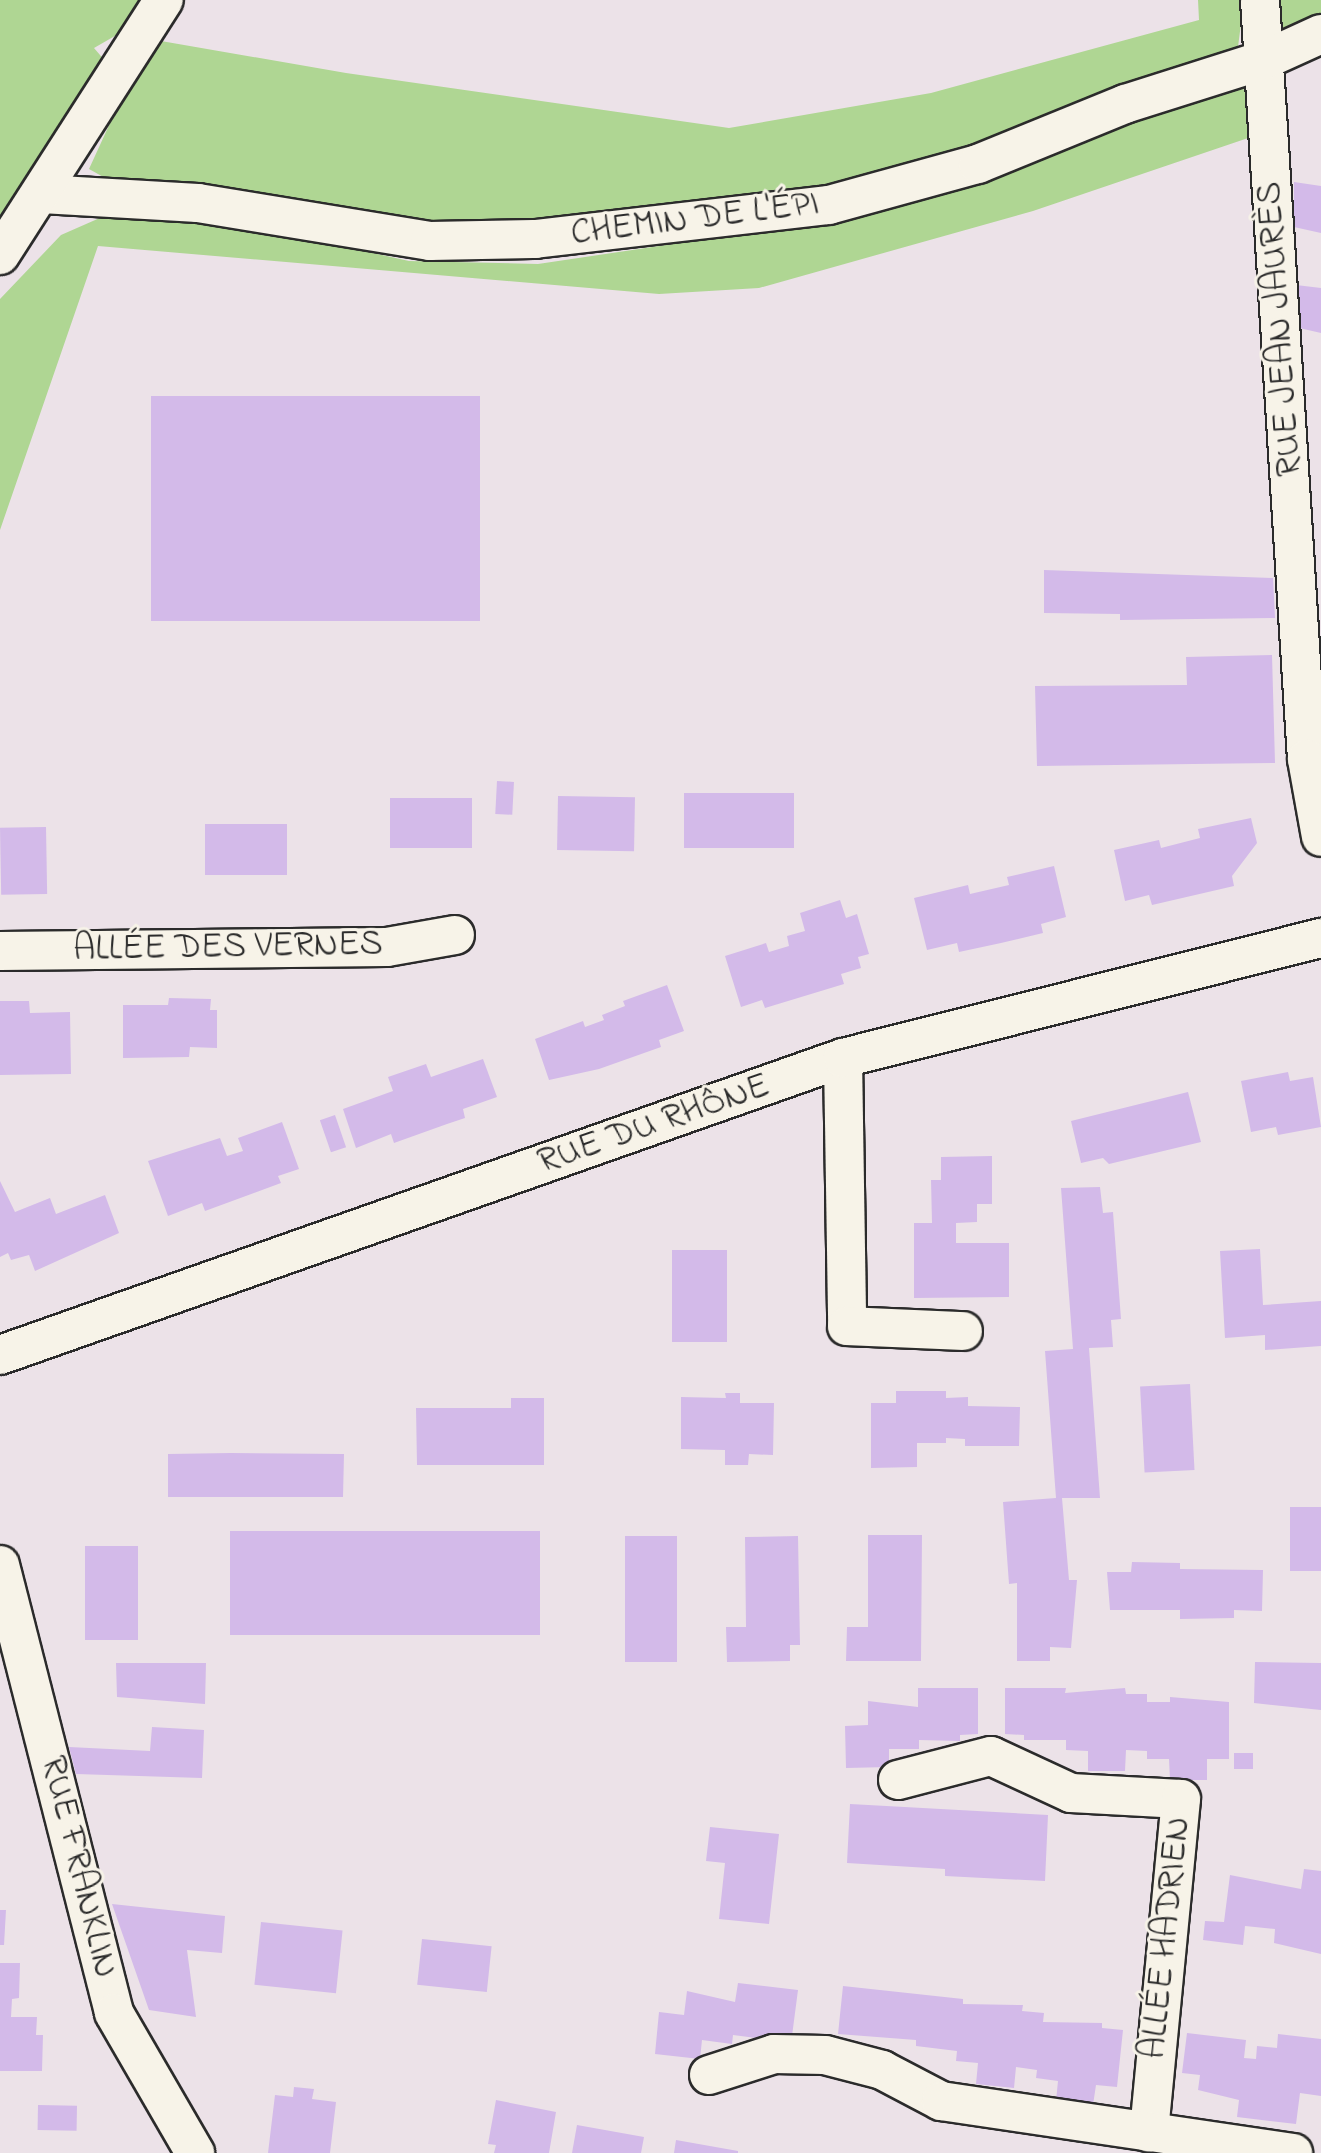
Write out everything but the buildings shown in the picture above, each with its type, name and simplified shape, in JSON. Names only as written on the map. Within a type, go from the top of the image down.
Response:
[{"type":"street","points":[[0,255],[164,0]]},
{"type":"street","name":"RUE JEAN JAURÈS","points":[[1260,0],[1307,759],[1321,837]]},
{"type":"street","name":"CHEMIN DE L'ÉPI","points":[[42,194],[198,203],[430,241],[535,239],[829,205],[978,164],[1125,104],[1264,60],[1321,34]]},
{"type":"street","name":"ALLÉE DES VERNES","points":[[0,951],[387,947],[455,935]]},
{"type":"street","name":"RUE DU RHÔNE","points":[[0,1355],[843,1058],[1321,938]]},
{"type":"street","points":[[843,1058],[847,1326],[963,1331]]},
{"type":"street","name":"RUE FRANKLIN","points":[[0,1565],[12,1648],[114,2013],[195,2153]]},
{"type":"street","name":"ALLÉE HADRIEN","points":[[898,1780],[991,1756],[1071,1793],[1181,1799],[1149,2132]]},
{"type":"street","points":[[709,2075],[774,2054],[825,2055],[882,2070],[941,2101],[1089,2138],[1149,2132],[1293,2153]]},
{"type":"green space","points":[[0,0],[145,0],[120,33],[94,48],[106,62],[0,219]]},
{"type":"green space","points":[[1198,0],[1244,0],[1238,47],[872,183],[541,224],[409,222],[116,184],[89,169],[116,110],[161,41],[346,73],[729,128],[931,93],[1199,20]]},
{"type":"green space","points":[[1273,0],[1321,0],[1321,23],[1293,35],[1278,30]]},
{"type":"green space","points":[[1218,87],[1252,90],[1254,136],[1033,211],[759,288],[659,294],[98,246],[0,530],[0,299],[61,235],[102,217],[182,219],[270,230],[409,261],[538,264],[760,231]]}]
